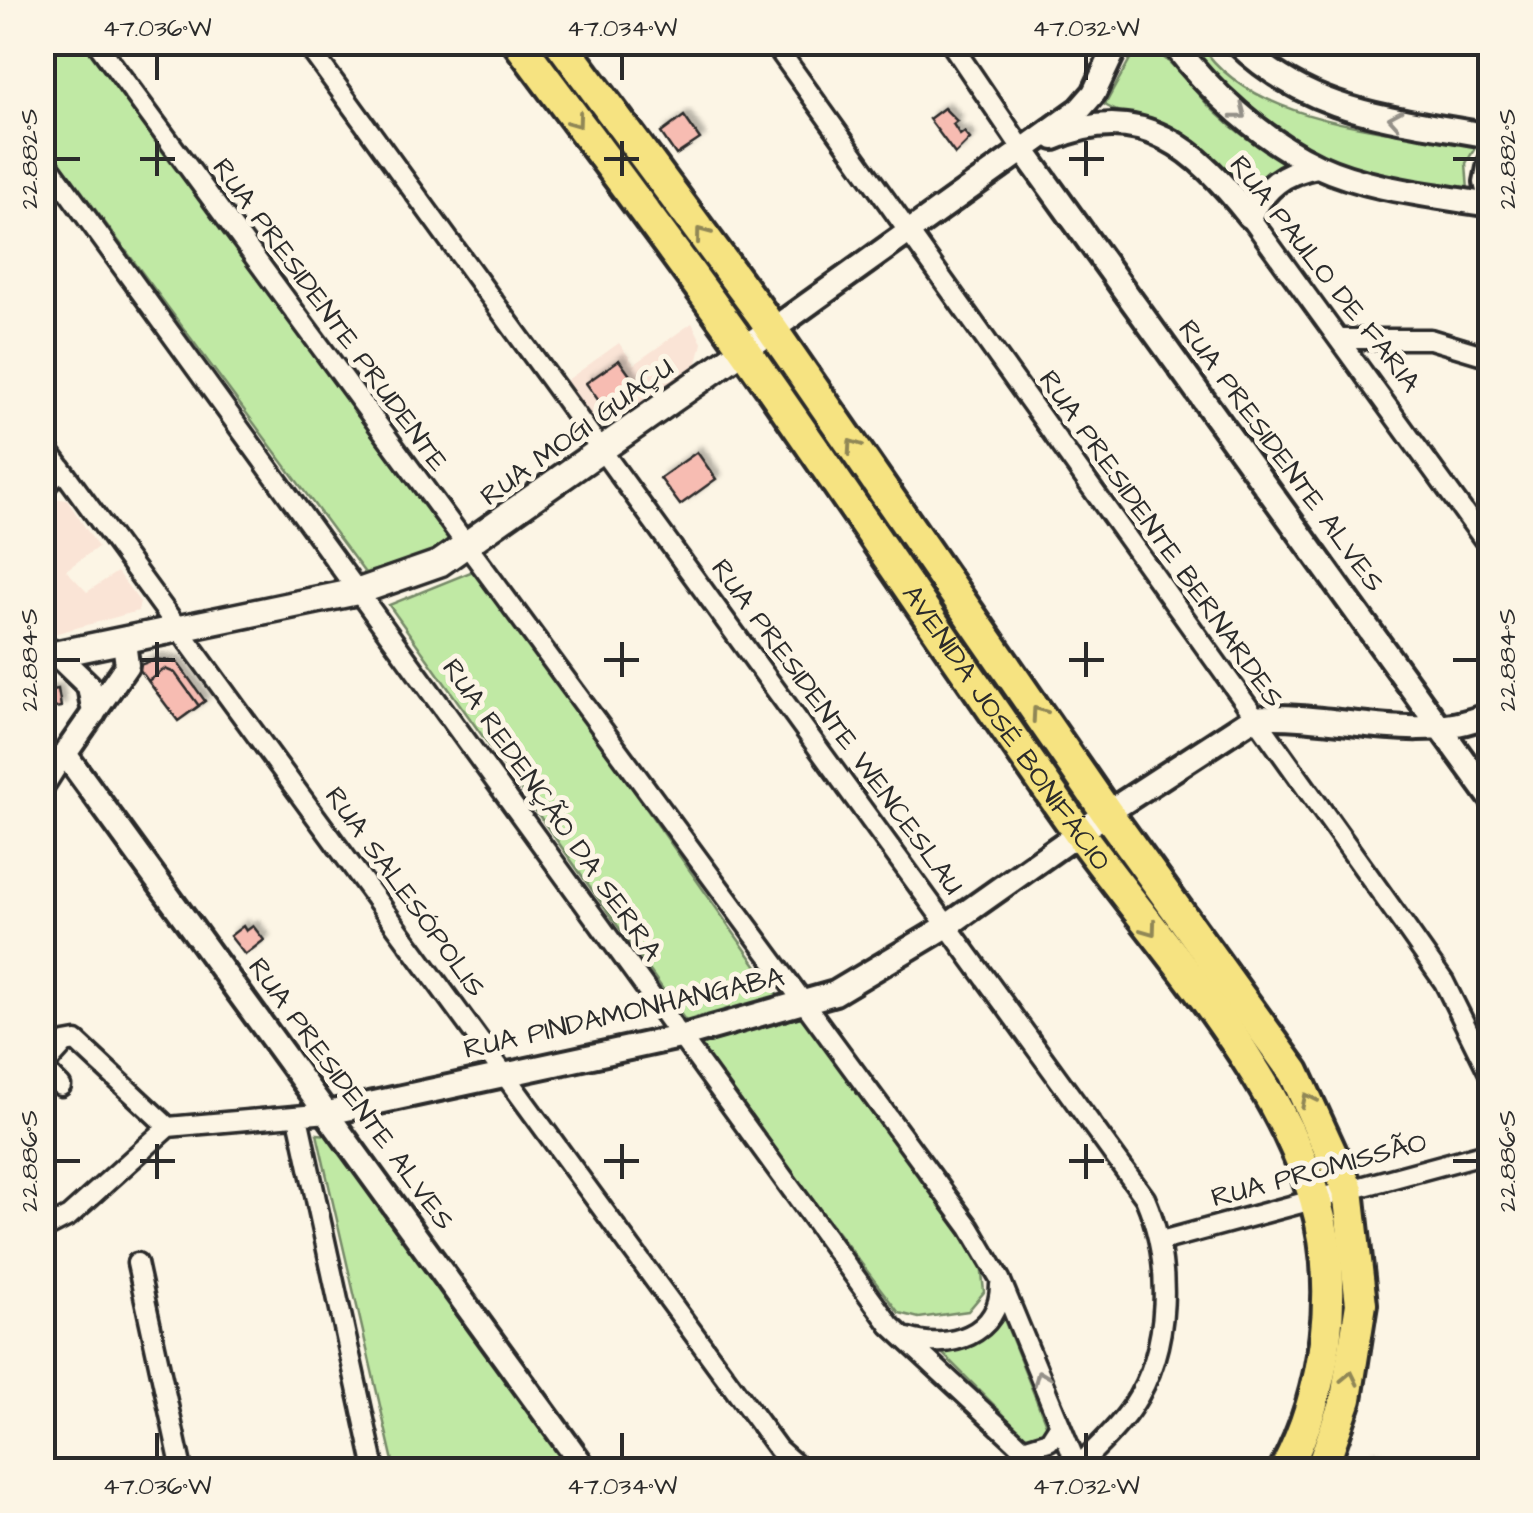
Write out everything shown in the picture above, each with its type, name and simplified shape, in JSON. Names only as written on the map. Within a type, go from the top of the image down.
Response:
[{"type":"main road","name":"AVENIDA JOSÉ BONIFÁCIO","points":[[518,42],[744,349],[1080,833],[1241,1053],[1293,1145],[1316,1200],[1326,1255],[1322,1363],[1285,1470]]},
{"type":"main road","name":"AVENIDA JOSÉ BONIFÁCIO","points":[[560,42],[772,330],[1107,813],[1294,1072],[1348,1190],[1362,1304],[1346,1399],[1321,1470]]},
{"type":"main road","name":"RUA MOGI GUAÇU","points":[[50,656],[360,591],[440,564],[468,548],[772,330]]},
{"type":"street","name":"RUA PRESIDENTE PRUDENTE","points":[[96,42],[970,1228],[1000,1279],[1076,1469]]},
{"type":"street","name":"RUA PRESIDENTE WENCESLAU","points":[[306,42],[946,926],[1131,1174],[1161,1241],[1164,1308],[1148,1378],[1132,1408],[1076,1469]]},
{"type":"street","name":"RUA PRESIDENTE BERNARDES","points":[[773,42],[1444,982],[1490,1075]]},
{"type":"street","points":[[1172,42],[1232,108],[1316,166],[1353,179],[1490,202],[1486,182],[1490,163]]},
{"type":"street","points":[[1236,42],[1255,61],[1324,103],[1490,136]]},
{"type":"street","points":[[957,47],[1023,150]]},
{"type":"street","name":"RUA MOGI GUAÇU","points":[[772,330],[1087,101],[1116,49]]},
{"type":"street","points":[[1087,101],[1106,124]]},
{"type":"street","name":"RUA PAULO DE FARIA","points":[[1023,150],[1060,135],[1106,124],[1148,130],[1183,146],[1249,216],[1342,339],[1490,548]]},
{"type":"street","name":"RUA PRESIDENTE ALVES","points":[[1023,150],[1490,798]]},
{"type":"street","name":"RUA REDENÇÃO DA SERRA","points":[[42,156],[890,1325],[1046,1470]]},
{"type":"street","points":[[1249,216],[1270,185],[1291,171],[1316,166]]},
{"type":"street","points":[[1342,339],[1430,338],[1490,357]]},
{"type":"street","name":"RUA SALESÓPOLIS","points":[[42,442],[778,1449],[802,1470]]},
{"type":"street","points":[[42,491],[61,468]]},
{"type":"street","points":[[42,790],[127,665],[124,642]]},
{"type":"street","points":[[50,656],[89,686],[94,713]]},
{"type":"street","points":[[1254,718],[1280,716],[1440,730],[1490,714]]},
{"type":"street","name":"RUA PINDAMONHANGABA","points":[[166,1125],[328,1113],[502,1072],[680,1037],[805,1003],[865,978],[1254,718]]},
{"type":"street","name":"RUA PRESIDENTE ALVES","points":[[66,754],[586,1470]]},
{"type":"street","points":[[47,1229],[166,1125],[76,1041],[65,1044],[47,1063],[47,1072],[61,1086]]},
{"type":"street","points":[[298,1118],[375,1470]]},
{"type":"street","name":"RUA PROMISSÃO","points":[[1161,1241],[1490,1152]]},
{"type":"street","points":[[137,1263],[182,1470]]},
{"type":"street","points":[[904,1337],[934,1346],[957,1342],[979,1330],[996,1314],[1000,1279]]},
{"type":"street","points":[[1023,1449],[1049,1441],[1060,1424]]},
{"type":"shaded area","points":[[692,323],[702,343],[697,363],[610,427],[598,425],[566,381],[619,343],[634,364]]},
{"type":"shaded area","points":[[53,498],[67,500],[98,547],[66,570],[87,592],[117,572],[140,602],[138,611],[43,637],[43,587],[47,584],[43,581],[43,512]]},
{"type":"green space","points":[[43,43],[84,43],[454,547],[365,573],[43,139]]},
{"type":"green space","points":[[1184,43],[1200,43],[1223,70],[1253,92],[1288,108],[1366,128],[1478,143],[1466,163],[1468,191],[1334,164],[1227,97]]},
{"type":"green space","points":[[1144,45],[1174,66],[1230,126],[1282,159],[1282,169],[1252,197],[1237,188],[1208,152],[1191,138],[1105,105],[1136,48]]},
{"type":"green space","points":[[478,569],[778,996],[687,1023],[389,605]]},
{"type":"green space","points":[[804,1016],[981,1263],[984,1292],[968,1311],[919,1318],[899,1313],[696,1046]]},
{"type":"green space","points":[[317,1134],[330,1135],[571,1470],[395,1470]]},
{"type":"green space","points":[[1004,1319],[1048,1429],[1031,1442],[942,1353],[977,1341]]},
{"type":"building","points":[[944,108],[957,121],[953,124],[960,135],[964,132],[970,139],[955,154],[929,119]]},
{"type":"building","points":[[684,116],[700,139],[676,155],[661,133]]},
{"type":"building","points":[[619,360],[639,388],[606,411],[586,383]]},
{"type":"building","points":[[697,452],[716,479],[680,505],[660,478]]},
{"type":"building","points":[[156,659],[177,662],[205,701],[178,721],[137,666]]},
{"type":"building","points":[[165,669],[175,673],[199,706],[178,721],[148,681]]},
{"type":"building","points":[[58,689],[61,707],[42,710],[42,692]]},
{"type":"building","points":[[243,926],[246,931],[253,926],[264,940],[245,955],[230,936]]},
{"type":"building","points":[[1369,1458],[1394,1470],[1359,1470]]}]
